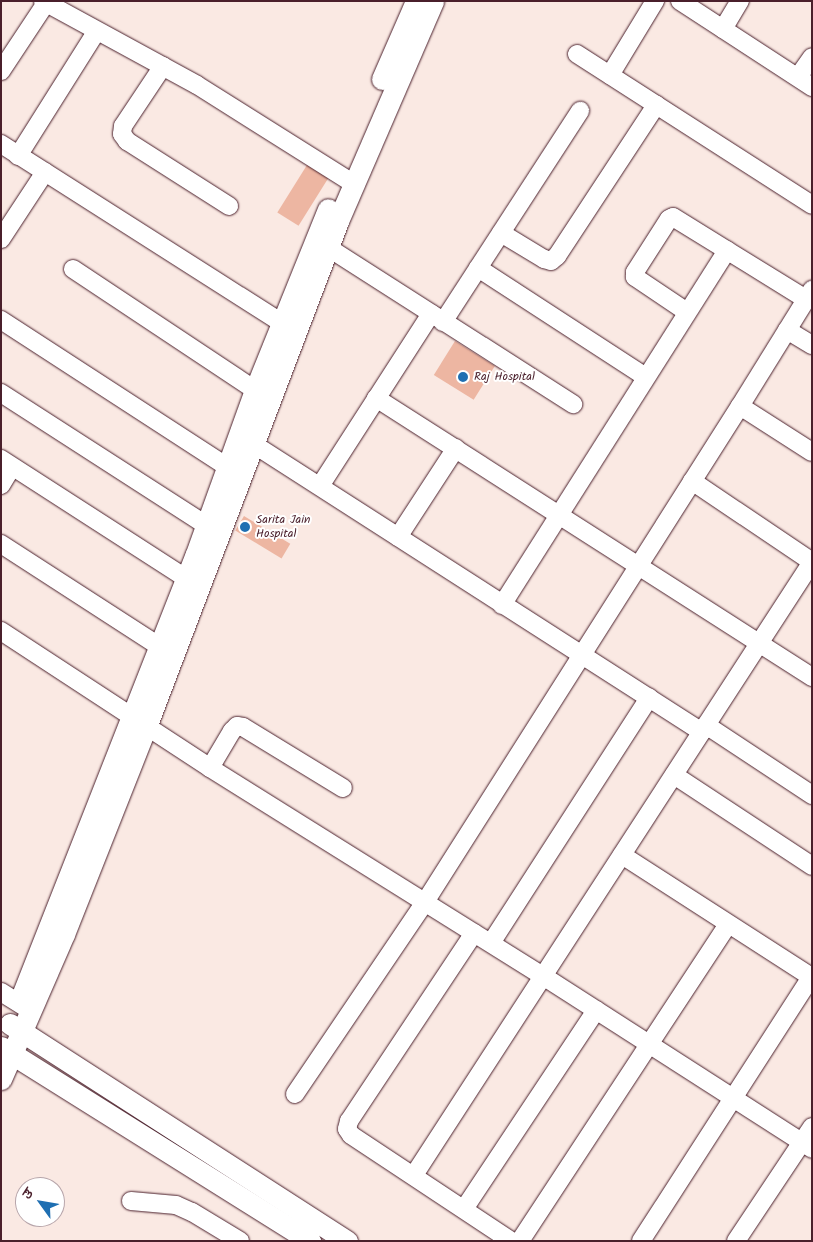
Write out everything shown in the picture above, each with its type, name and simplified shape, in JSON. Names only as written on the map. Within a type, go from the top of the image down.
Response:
[{"type":"street","points":[[1,1079],[9,1040],[25,1007],[139,722],[347,180],[415,14],[433,1]]},
{"type":"street","points":[[610,75],[655,1]]},
{"type":"street","points":[[680,1],[805,82],[812,57]]},
{"type":"street","points":[[723,29],[740,1]]},
{"type":"street","points":[[1,71],[45,2],[96,32],[163,66],[347,180]]},
{"type":"street","points":[[18,156],[96,32]]},
{"type":"street","points":[[577,54],[812,205]]},
{"type":"street","points":[[163,66],[123,126],[122,134],[127,141],[229,206]]},
{"type":"street","points":[[501,233],[544,259],[551,261],[557,256],[656,105]]},
{"type":"street","points":[[320,486],[376,398],[478,268],[580,111]]},
{"type":"street","points":[[1,144],[282,322]]},
{"type":"street","points":[[1,239],[45,172]]},
{"type":"street","points":[[295,1094],[425,902],[809,294],[726,250],[673,217],[668,219],[649,249],[635,272],[635,277],[687,312]]},
{"type":"street","points":[[139,722],[160,646],[187,579],[227,467],[247,440],[255,390],[282,322],[322,244]]},
{"type":"street","points":[[322,244],[573,404]]},
{"type":"street","points":[[502,605],[726,250]]},
{"type":"street","points":[[478,268],[646,376]]},
{"type":"street","points":[[73,269],[255,390]]},
{"type":"street","points":[[1,320],[227,467]]},
{"type":"street","points":[[787,330],[812,345]]},
{"type":"street","points":[[1,393],[206,525]]},
{"type":"street","points":[[376,398],[812,677]]},
{"type":"street","points":[[740,406],[812,452]]},
{"type":"street","points":[[247,440],[580,655],[812,795]]},
{"type":"street","points":[[398,537],[456,448]]},
{"type":"street","points":[[1,485],[7,463],[187,579]]},
{"type":"street","points":[[414,1175],[812,562],[692,481]]},
{"type":"street","points":[[1,544],[160,646]]},
{"type":"street","points":[[1,631],[210,768],[543,976],[807,1146]]},
{"type":"street","points":[[491,944],[649,698]]},
{"type":"street","points":[[210,768],[232,731],[237,726],[243,727],[343,788]]},
{"type":"street","points":[[674,775],[812,866]]},
{"type":"street","points":[[622,855],[811,977],[641,1241]]},
{"type":"street","points":[[520,1241],[728,924]]},
{"type":"street","points":[[474,933],[348,1121],[347,1129],[351,1135],[511,1241]]},
{"type":"street","points":[[1,992],[25,1007]]},
{"type":"street","points":[[464,1209],[596,1010]]},
{"type":"street","points":[[9,1040],[310,1241]]},
{"type":"street","points":[[9,1040],[347,1241]]},
{"type":"street","points":[[736,1241],[807,1146],[812,1127]]},
{"type":"street","points":[[131,1201],[176,1205],[192,1212],[240,1241]]},
{"type":"building","points":[[307,165],[328,178],[299,226],[277,212]]},
{"type":"building","points":[[455,341],[495,366],[474,400],[434,375]]},
{"type":"building","points":[[244,516],[290,544],[282,558],[235,531]]},
{"type":"place","name":"Raj Hospital","points":[[463,377]]},
{"type":"place","name":"Sarita Jain Hospital","points":[[245,527]]}]
